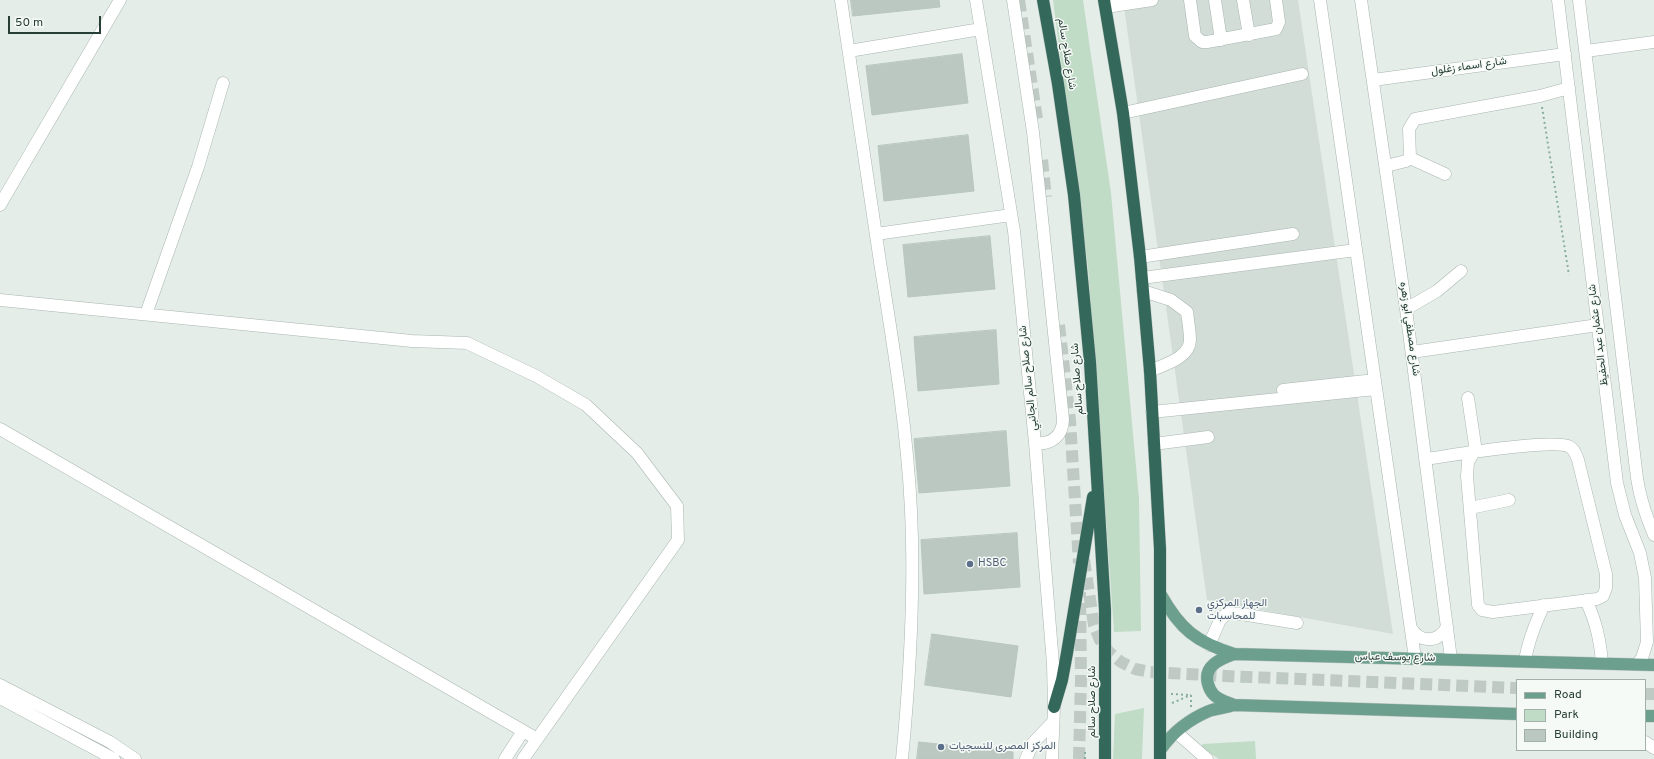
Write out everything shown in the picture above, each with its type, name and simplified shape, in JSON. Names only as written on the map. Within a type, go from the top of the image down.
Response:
[{"type":"highway","name":"شارع صلاح سالم","points":[[1043,0],[1064,126],[1080,250],[1090,362],[1105,610],[1105,759]]},
{"type":"highway","points":[[1105,4],[1123,113],[1140,257],[1150,371],[1161,595],[1160,754]]},
{"type":"highway","points":[[1054,707],[1062,680],[1067,653],[1096,474]]},
{"type":"main road","name":"شارع يوسف عباس","points":[[1161,595],[1170,612],[1194,637],[1209,645],[1234,654],[1654,665]]},
{"type":"main road","points":[[1234,654],[1219,660],[1212,665],[1207,672],[1206,679],[1208,687],[1213,694],[1234,706]]},
{"type":"main road","points":[[1160,754],[1176,732],[1195,718],[1211,711],[1234,706],[1516,714]]},
{"type":"street","points":[[0,205],[120,0]]},
{"type":"street","points":[[841,0],[902,412],[911,510],[913,581],[911,652],[902,759]]},
{"type":"street","name":"شارع صلاح سالم الجانبي","points":[[976,0],[1011,214],[1036,443],[1053,664],[1054,722],[1052,759]]},
{"type":"street","points":[[1013,0],[1033,132],[1063,420],[1061,430],[1055,438],[1046,443],[1036,443]]},
{"type":"street","points":[[1105,4],[1152,0]]},
{"type":"street","points":[[1190,0],[1194,32],[1198,40],[1207,42],[1274,30],[1278,27],[1279,22],[1276,0]]},
{"type":"street","points":[[1215,0],[1221,40]]},
{"type":"street","points":[[1243,0],[1248,35]]},
{"type":"street","points":[[1320,0],[1415,658]]},
{"type":"street","name":"شارع مصطفي ابو زهره","points":[[1361,0],[1412,352],[1451,659]]},
{"type":"street","name":"شارع عثمان عبد الحفيظ","points":[[1558,0],[1617,483],[1625,515],[1640,553],[1643,566],[1651,646],[1636,664]]},
{"type":"street","name":"شارع عثمان عبد الحفيظ","points":[[1579,0],[1639,494],[1650,515],[1654,535]]},
{"type":"street","points":[[849,51],[981,29]]},
{"type":"street","points":[[1586,51],[1654,42]]},
{"type":"street","name":"شارع اسماء زغلول","points":[[1373,80],[1565,54]]},
{"type":"street","points":[[1123,113],[1302,74]]},
{"type":"street","points":[[146,314],[198,167],[223,83]]},
{"type":"street","points":[[1386,166],[1406,162],[1410,158],[1409,129],[1414,119],[1420,116],[1540,96],[1569,88]]},
{"type":"street","points":[[1410,158],[1445,174]]},
{"type":"street","points":[[876,234],[1011,214]]},
{"type":"street","points":[[1140,257],[1293,234]]},
{"type":"street","points":[[1142,278],[1356,250]]},
{"type":"street","points":[[1406,309],[1437,291],[1461,271]]},
{"type":"street","points":[[1143,291],[1171,300],[1186,312],[1190,342],[1188,348],[1180,357],[1150,371]]},
{"type":"street","points":[[0,300],[412,342],[467,343],[536,376],[586,405],[637,453],[677,506],[678,540],[523,759]]},
{"type":"street","points":[[1412,352],[1598,325]]},
{"type":"street","points":[[1283,390],[1375,384]]},
{"type":"street","points":[[1152,412],[1375,384]]},
{"type":"street","points":[[1425,459],[1474,452],[1553,444],[1569,446],[1575,452],[1578,460],[1606,574],[1606,588],[1603,596],[1597,599],[1493,612],[1482,610],[1478,604],[1467,476],[1468,462],[1474,452],[1476,446],[1468,398]]},
{"type":"street","points":[[0,429],[537,739]]},
{"type":"street","points":[[1154,444],[1208,437]]},
{"type":"street","points":[[1470,508],[1509,500]]},
{"type":"street","points":[[1586,600],[1595,620],[1600,642],[1602,663]]},
{"type":"street","points":[[1525,661],[1528,643],[1535,623],[1544,605]]},
{"type":"street","points":[[1209,645],[1220,620],[1227,613],[1297,623]]},
{"type":"street","points":[[1411,628],[1418,637],[1429,640],[1440,636],[1447,627]]},
{"type":"street","points":[[0,685],[110,742],[135,759]]},
{"type":"street","points":[[0,698],[114,759]]},
{"type":"street","points":[[1026,759],[1033,743],[1054,722]]},
{"type":"street","points":[[505,759],[523,731]]},
{"type":"street","points":[[1176,732],[1207,759]]},
{"type":"path","points":[[1540,96],[1569,275]]},
{"type":"path","points":[[1160,708],[1191,695],[1169,694]]},
{"type":"path","points":[[1085,750],[1085,759]]},
{"type":"shaded area","points":[[1123,0],[1298,0],[1393,634],[1207,600]]},
{"type":"green space","points":[[1053,0],[1083,0],[1111,193],[1139,499],[1141,631],[1114,632],[1088,268]]},
{"type":"green space","points":[[1144,708],[1142,759],[1113,759],[1115,714]]},
{"type":"green space","points":[[1255,741],[1256,759],[1219,759],[1201,747],[1203,744]]},
{"type":"building","points":[[851,0],[939,0],[940,7],[853,16]]},
{"type":"building","points":[[962,54],[968,103],[872,115],[866,66]]},
{"type":"building","points":[[968,135],[974,191],[884,201],[878,146]]},
{"type":"building","points":[[990,236],[995,289],[908,297],[903,245]]},
{"type":"building","points":[[996,330],[999,384],[918,391],[914,337]]},
{"type":"building","points":[[1006,431],[1010,486],[919,493],[914,439]]},
{"type":"building","name":"HSBC","points":[[1017,533],[1020,587],[924,594],[921,540]]},
{"type":"building","points":[[932,634],[1018,646],[1011,697],[925,685]]},
{"type":"building","name":"المركز المصرى للنسجيات","points":[[919,742],[1013,752],[1013,759],[917,759]]},
{"type":"tunnel","points":[[1019,0],[1037,119]]},
{"type":"tunnel","points":[[1042,160],[1046,197]]},
{"type":"tunnel","points":[[1059,325],[1070,421],[1079,563]]},
{"type":"tunnel","points":[[1084,560],[1094,625],[1100,640],[1109,652],[1121,662],[1135,669],[1150,672],[1225,676],[1516,688]]},
{"type":"tunnel","points":[[1079,759],[1081,679],[1080,592]]},
{"type":"tunnel","points":[[1646,694],[1654,694]]},
{"type":"place","name":"HSBC","points":[[970,564]]},
{"type":"place","name":"الجهاز المركزي للمحاسبات","points":[[1199,610]]},
{"type":"place","name":"المركز المصرى للنسجيات","points":[[941,747]]}]
